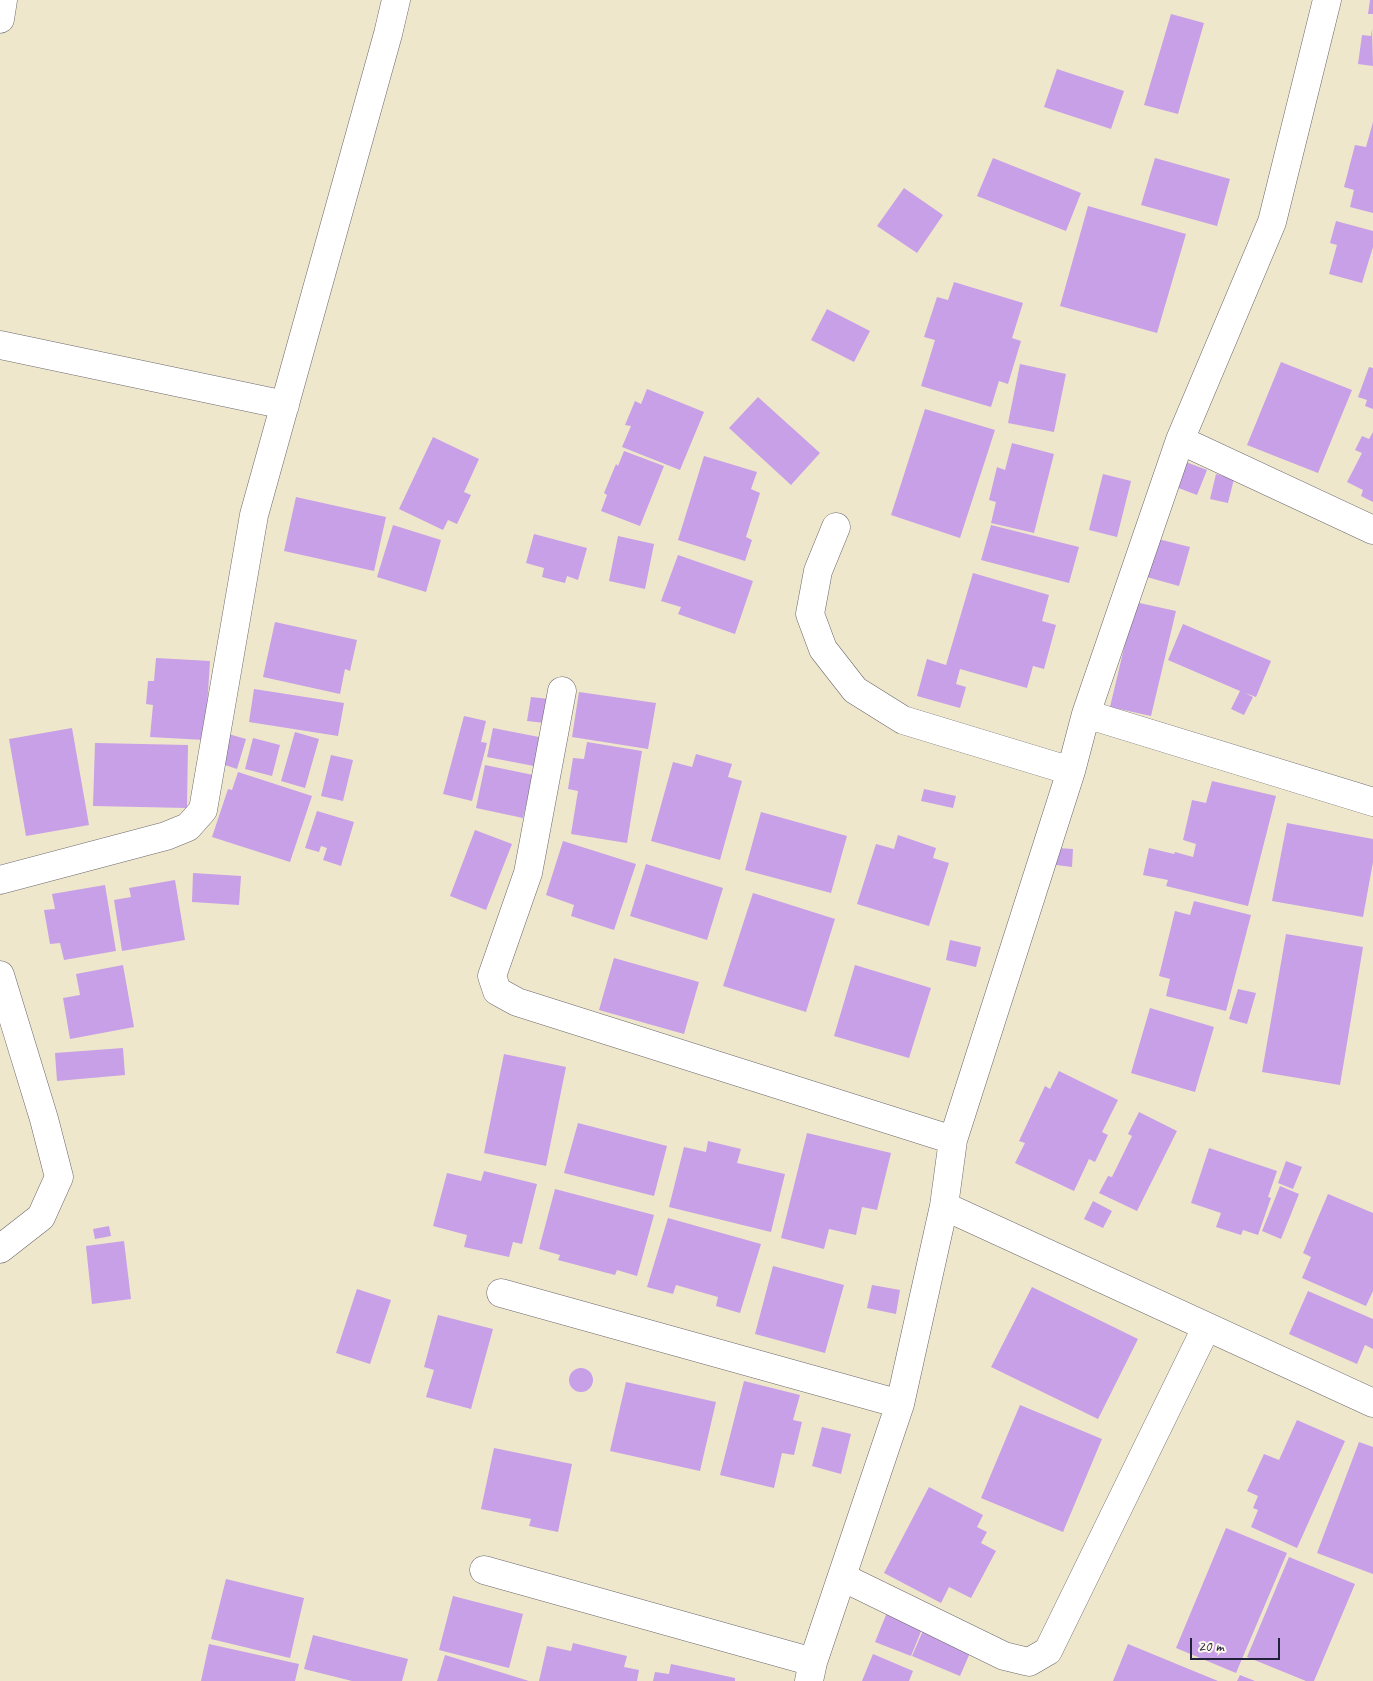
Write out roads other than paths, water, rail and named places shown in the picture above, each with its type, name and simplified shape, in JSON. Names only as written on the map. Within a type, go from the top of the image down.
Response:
[{"type":"street","points":[[0,19],[3,0]]},
{"type":"street","points":[[0,880],[166,836],[188,827],[202,810],[254,515],[396,0]]},
{"type":"street","points":[[484,1570],[811,1672],[900,1404],[944,1206],[953,1140],[1071,771],[1086,714],[1180,440],[1272,222],[1327,0]]},
{"type":"street","points":[[0,345],[285,405]]},
{"type":"street","points":[[1180,440],[1373,530]]},
{"type":"street","points":[[836,527],[818,571],[810,614],[823,649],[855,690],[902,720],[1071,771]]},
{"type":"street","points":[[562,692],[528,873],[492,976],[497,991],[517,1002],[953,1140]]},
{"type":"street","points":[[1086,714],[1373,802]]},
{"type":"street","points":[[0,975],[44,1119],[59,1177],[41,1217],[0,1250]]},
{"type":"street","points":[[944,1206],[1206,1328],[1373,1403]]},
{"type":"street","points":[[501,1293],[900,1404]]},
{"type":"street","points":[[842,1576],[1004,1656],[1029,1662],[1048,1651],[1206,1328]]}]
